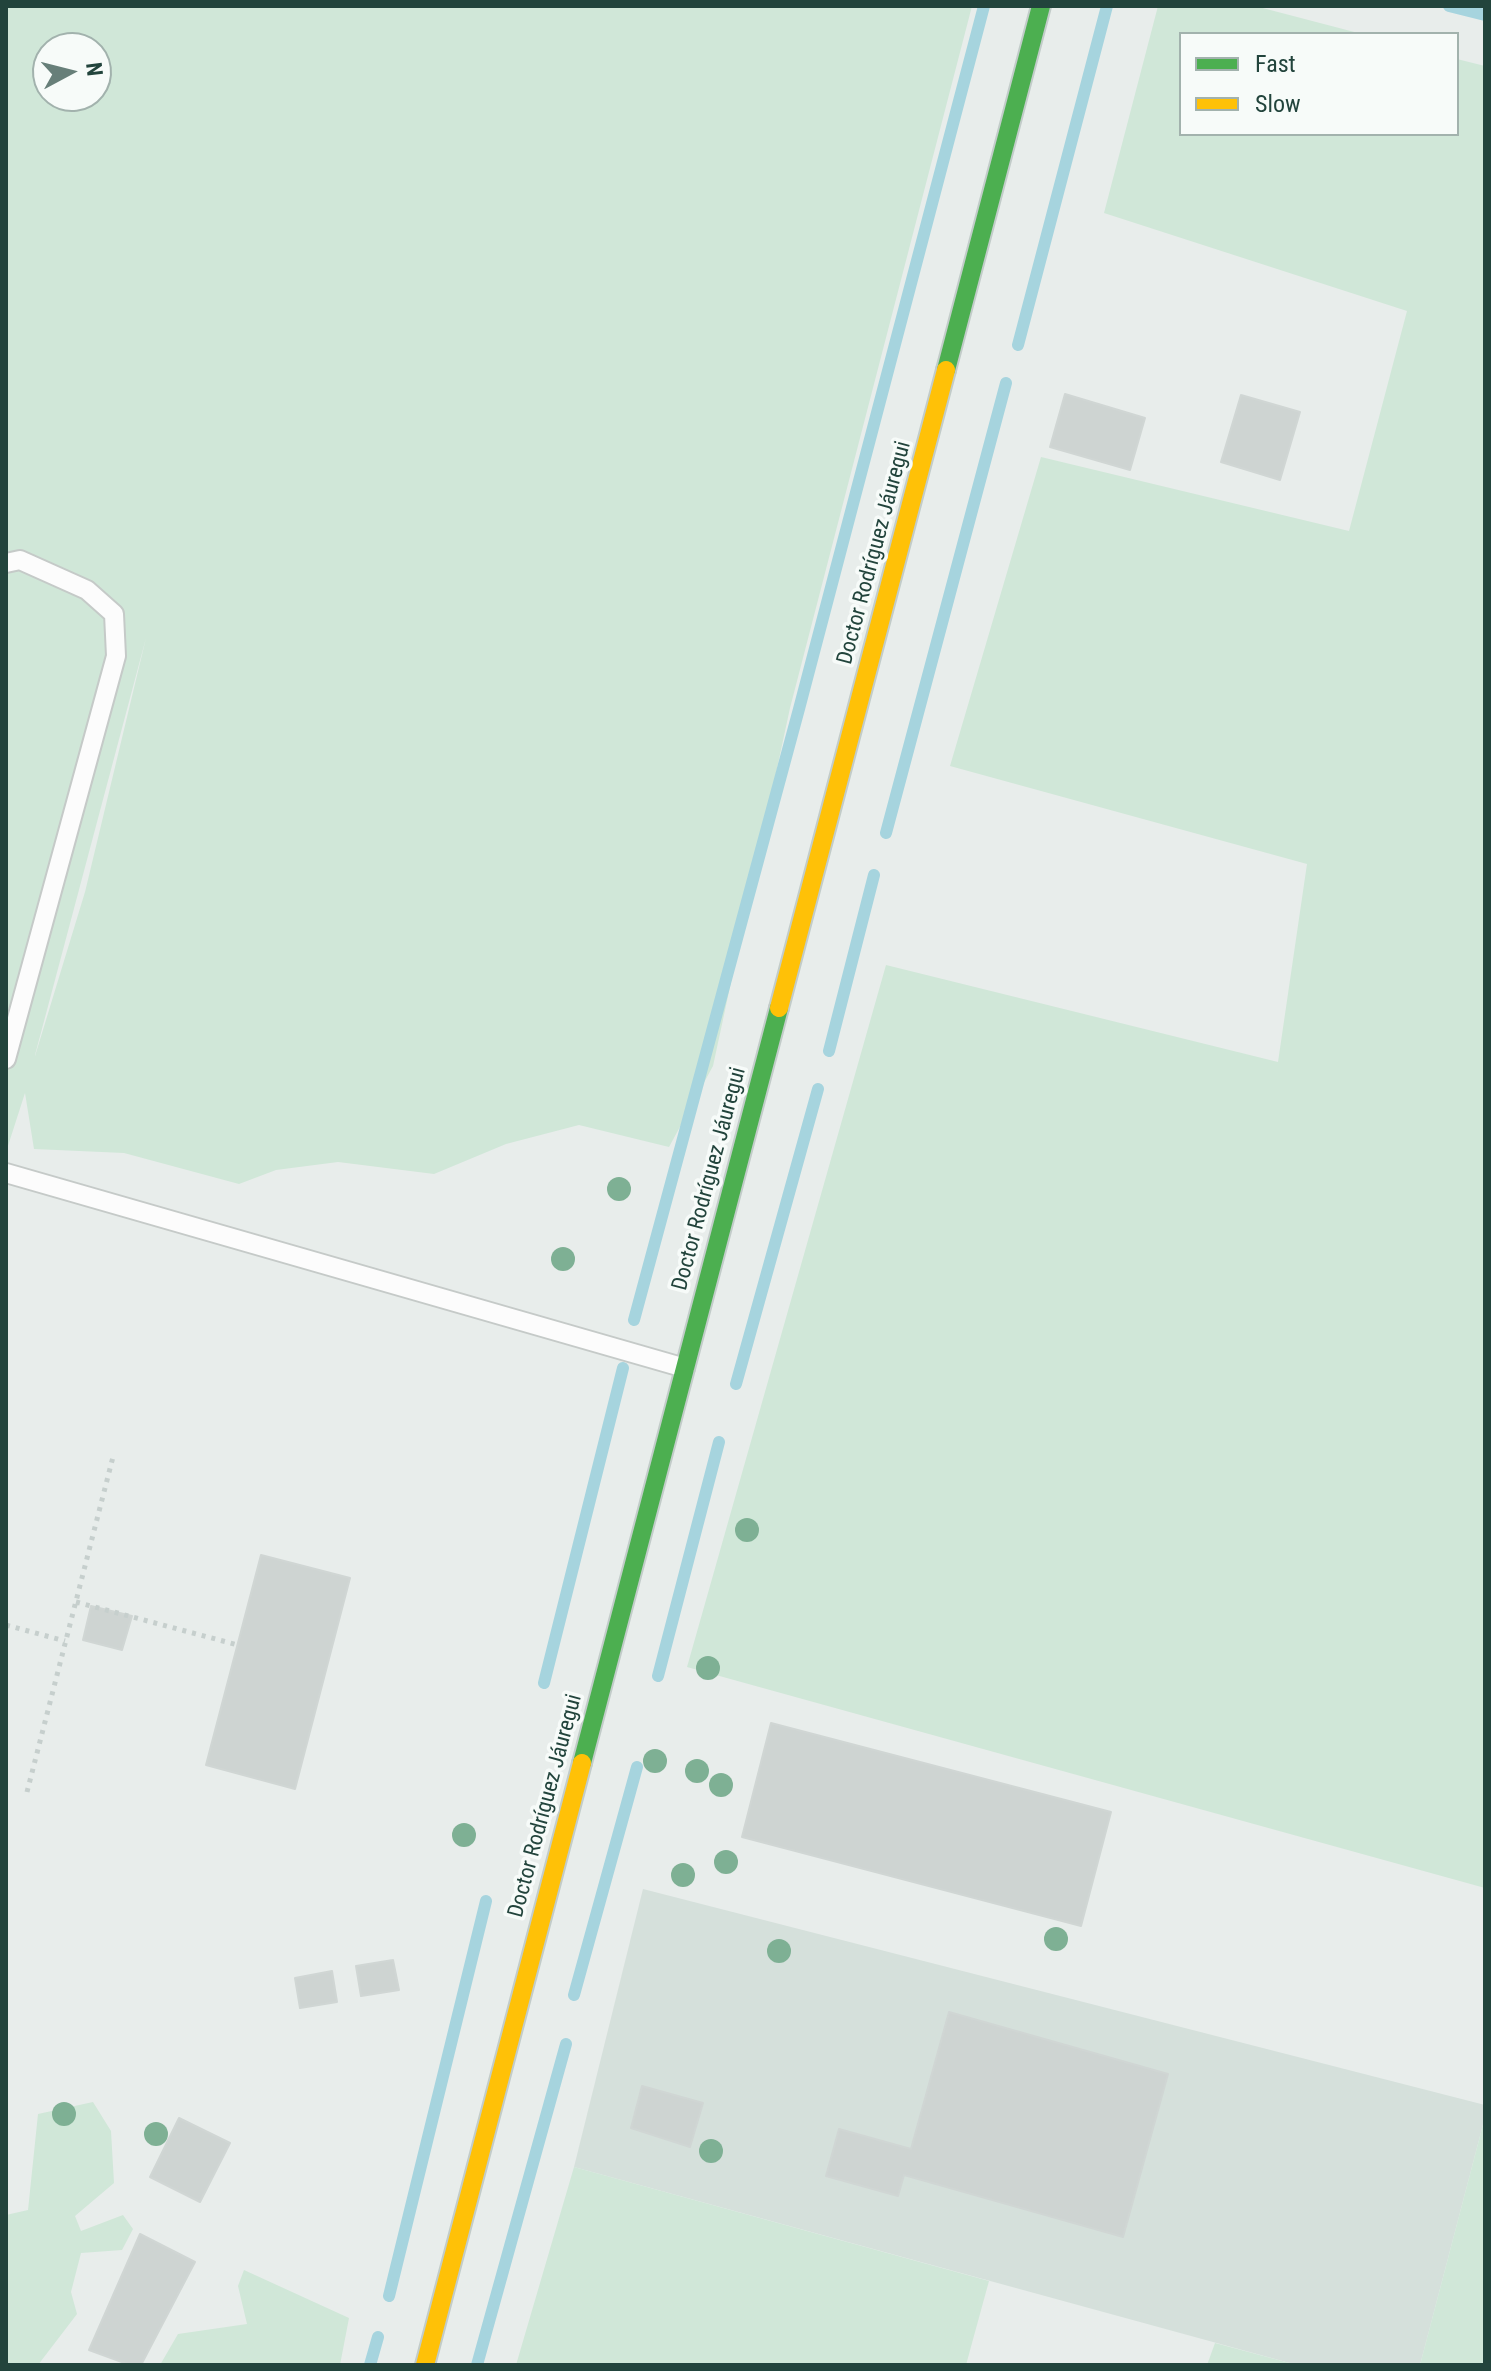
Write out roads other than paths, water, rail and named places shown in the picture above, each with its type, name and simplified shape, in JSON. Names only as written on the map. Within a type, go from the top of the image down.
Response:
[{"type":"main road","name":"Doctor Rodríguez Jáuregui","points":[[425,2365],[1041,6]]},
{"type":"lane","points":[[6,563],[20,560],[87,590],[114,614],[116,656],[6,1059]]},
{"type":"lane","points":[[6,1173],[685,1368]]},
{"type":"waterway","points":[[634,1320],[984,6]]},
{"type":"waterway","points":[[1018,345],[1107,6]]},
{"type":"waterway","points":[[1449,6],[1485,15]]},
{"type":"waterway","points":[[886,833],[1006,383]]},
{"type":"waterway","points":[[829,1051],[874,875]]},
{"type":"waterway","points":[[736,1384],[818,1089]]},
{"type":"waterway","points":[[544,1683],[623,1368]]},
{"type":"waterway","points":[[658,1676],[719,1442]]},
{"type":"waterway","points":[[574,1995],[637,1767]]},
{"type":"waterway","points":[[389,2296],[486,1901]]},
{"type":"waterway","points":[[477,2365],[566,2044]]},
{"type":"waterway","points":[[370,2365],[378,2337]]}]
